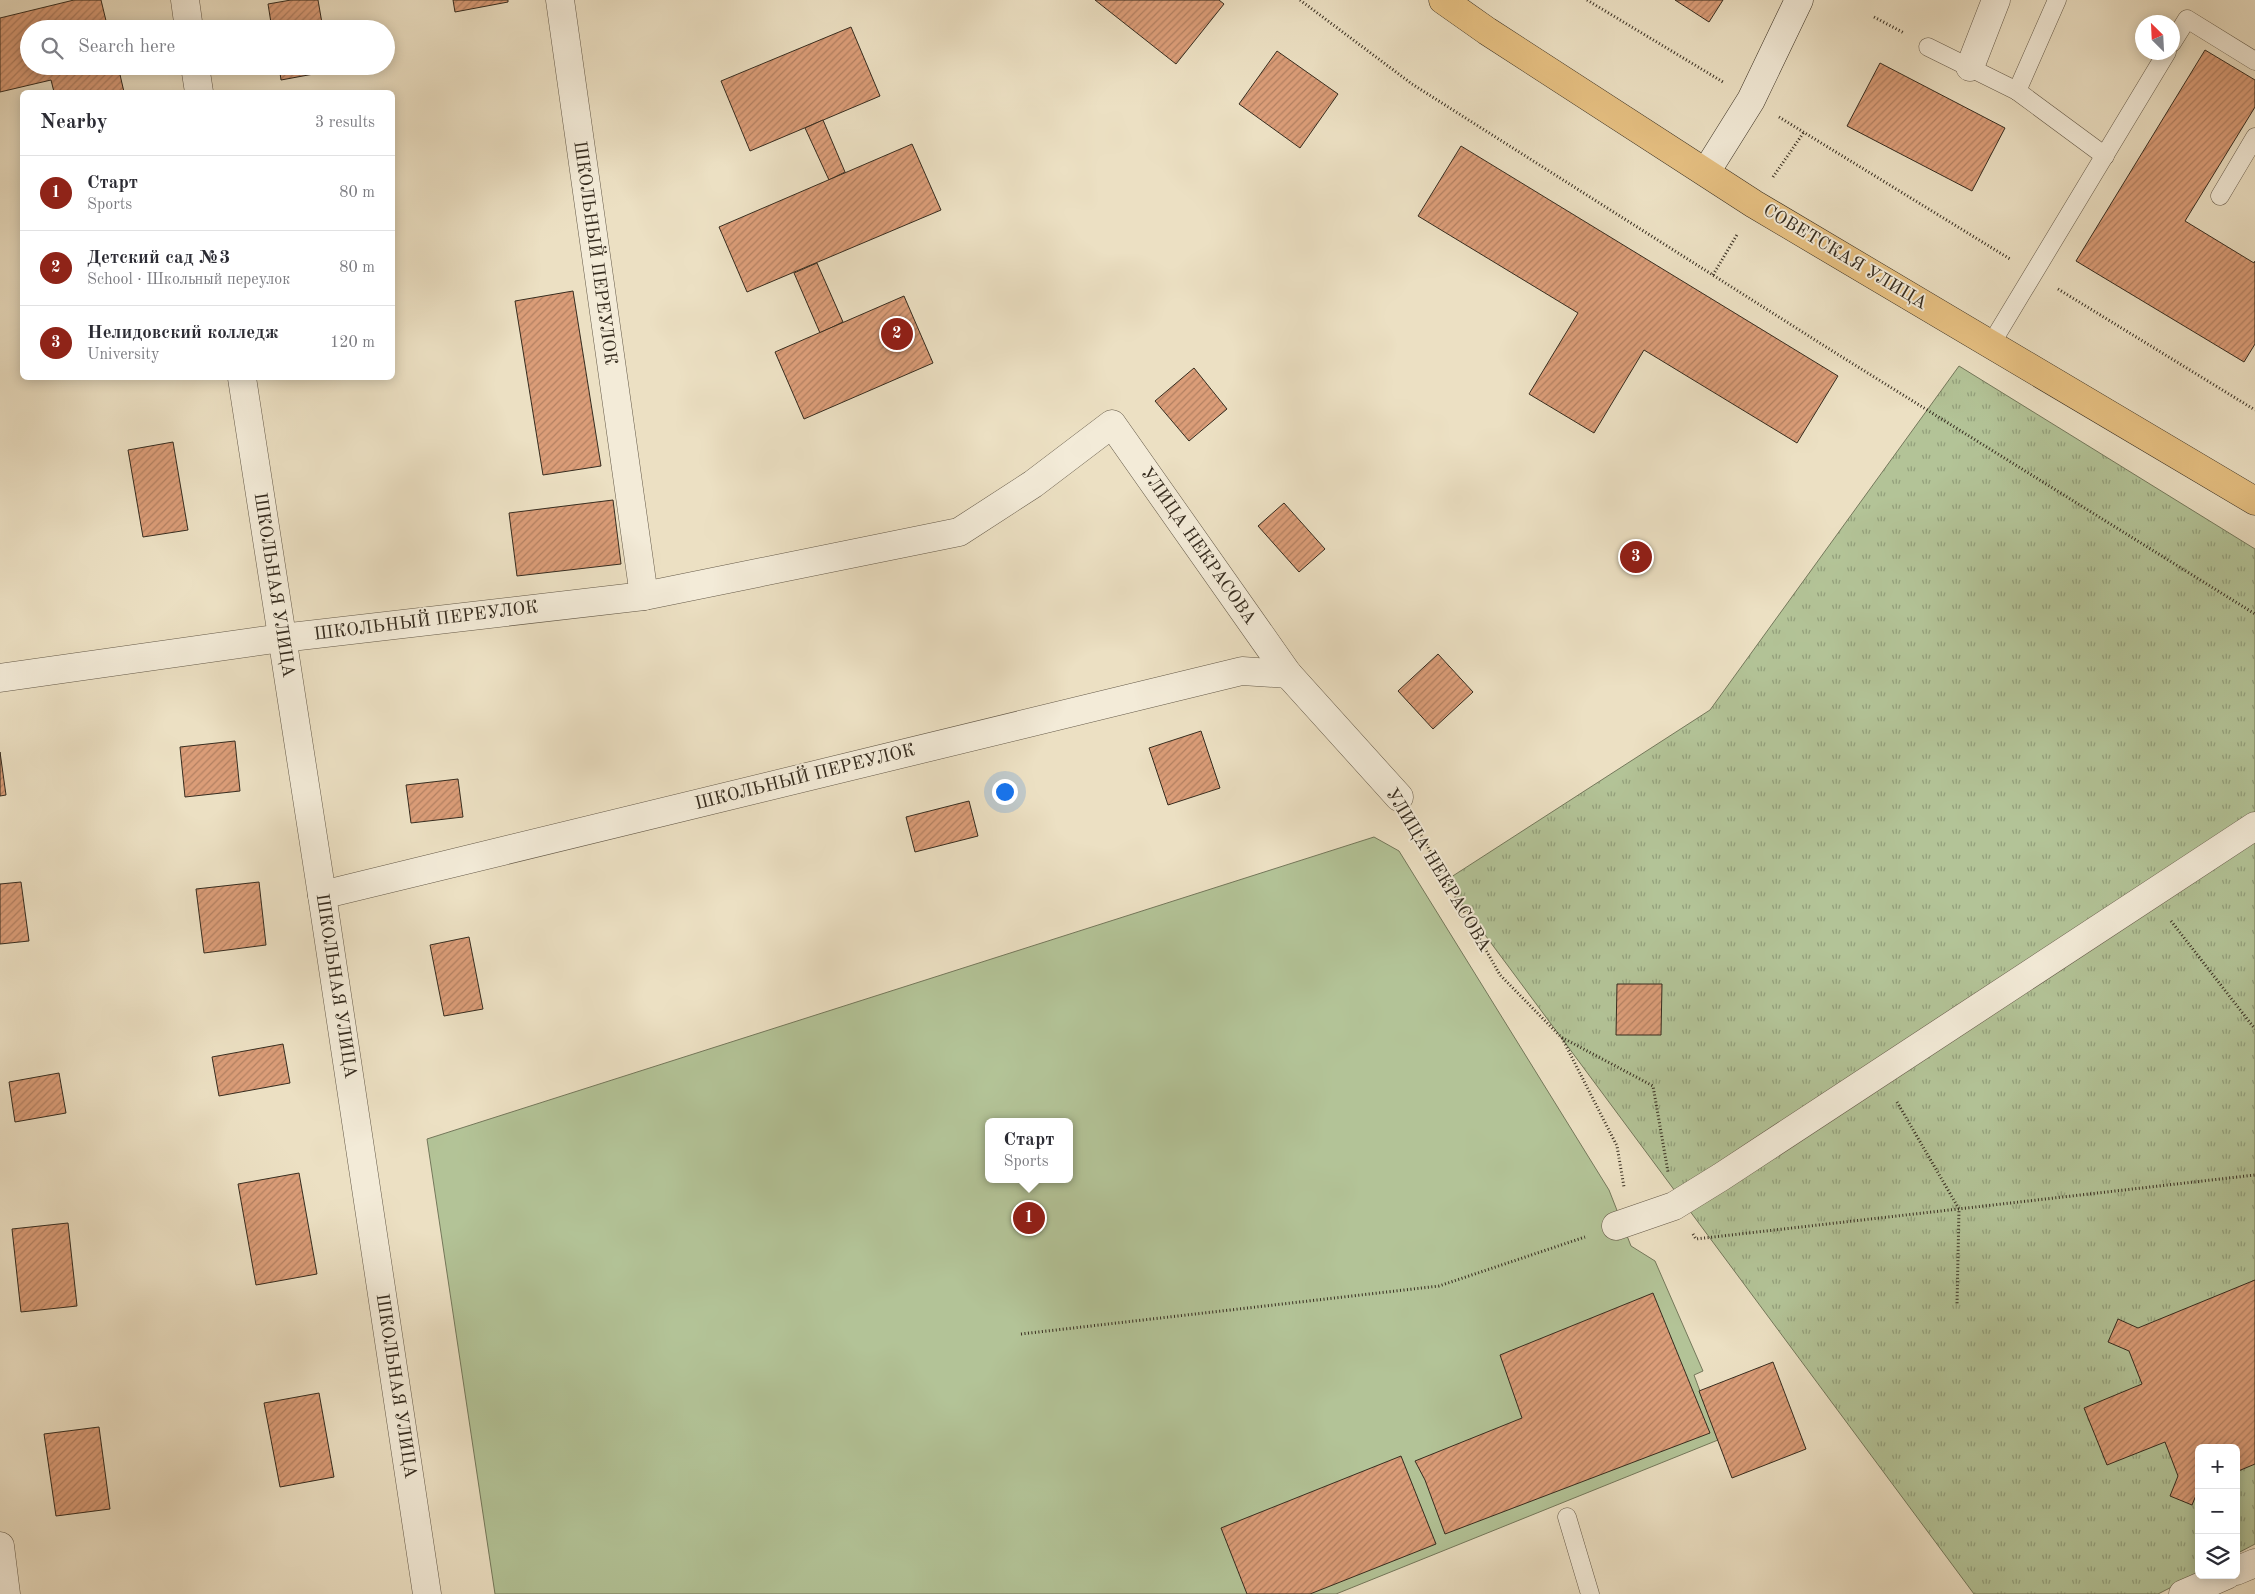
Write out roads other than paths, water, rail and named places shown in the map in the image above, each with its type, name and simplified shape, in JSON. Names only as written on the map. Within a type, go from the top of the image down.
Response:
[{"type":"main road","name":"СОВЕТСКАЯ УЛИЦА","points":[[1444,0],[1486,31],[1754,204],[2255,501]]},
{"type":"street","points":[[185,0],[188,20]]},
{"type":"street","name":"ШКОЛЬНЫЙ ПЕРЕУЛОК","points":[[560,0],[644,596]]},
{"type":"street","points":[[1706,172],[1750,100],[1800,0]]},
{"type":"street","points":[[1970,67],[1996,0]]},
{"type":"street","points":[[196,75],[199,90]]},
{"type":"street","name":"ШКОЛЬНАЯ УЛИЦА","points":[[242,380],[427,1594]]},
{"type":"street","name":"ШКОЛЬНЫЙ ПЕРЕУЛОК","points":[[0,678],[282,638],[644,596],[959,532],[1033,484],[1112,424]]},
{"type":"street","name":"УЛИЦА НЕКРАСОВА","points":[[1112,424],[1288,674],[1400,797]]},
{"type":"street","name":"ШКОЛЬНЫЙ ПЕРЕУЛОК","points":[[322,895],[1242,671],[1288,674]]},
{"type":"street","points":[[1623,1224],[1674,1206],[2255,826]]},
{"type":"street","points":[[0,1546],[6,1594]]},
{"type":"street","points":[[2240,1569],[2255,1563]]},
{"type":"street","points":[[2183,1594],[2218,1579]]},
{"type":"lane","points":[[2017,91],[2058,0]]},
{"type":"lane","points":[[2180,30],[2187,19],[2255,61]]},
{"type":"lane","points":[[1928,47],[2017,91],[2104,156]]},
{"type":"lane","points":[[1991,344],[2162,60]]},
{"type":"lane","points":[[2220,196],[2255,137]]},
{"type":"lane","points":[[1567,1517],[1590,1594]]},
{"type":"place","name":"Детский сад №3","points":[[897,334]]},
{"type":"place","name":"Нелидовский колледж","points":[[1636,557]]},
{"type":"place","name":"Старт","points":[[1029,1218]]}]
